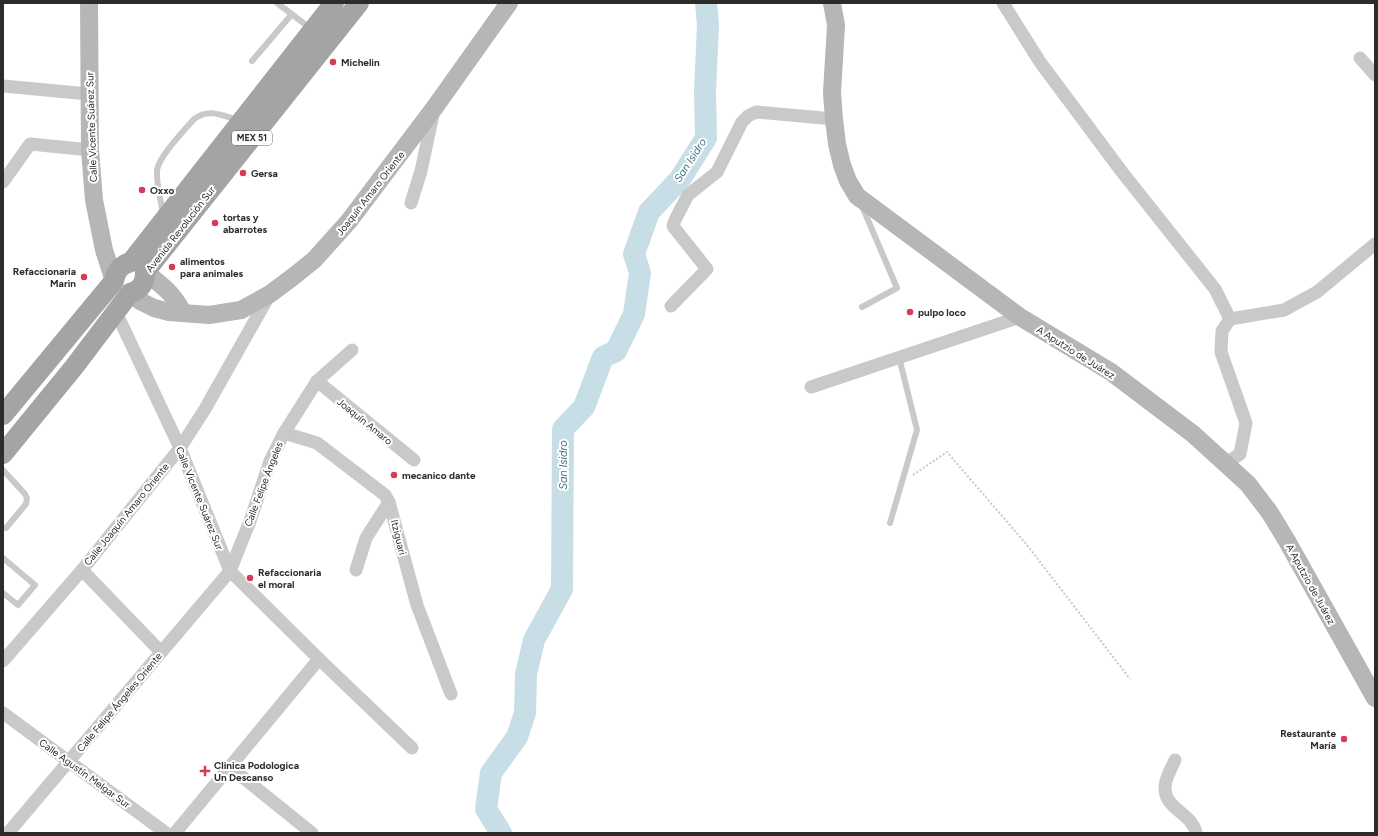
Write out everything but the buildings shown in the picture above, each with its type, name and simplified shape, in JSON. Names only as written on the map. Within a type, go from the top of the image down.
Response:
[{"type":"main road","name":"Avenida Revolución Sur","points":[[3,454],[74,367],[130,293],[137,290],[143,284],[138,267],[164,219],[334,3]]},
{"type":"main road","name":"Avenida Revolución Sur","points":[[138,267],[359,3]]},
{"type":"main road","name":"Avenida Revolución Sur","points":[[3,415],[114,281],[116,272],[120,267],[138,267]]},
{"type":"main road","points":[[114,281],[119,289],[130,293]]},
{"type":"street","name":"Calle Vicente Suárez Sur","points":[[89,3],[90,150],[94,200],[104,250],[114,281]]},
{"type":"street","name":"Joaquín Amaro Oriente","points":[[130,293],[140,301],[154,308],[169,312],[209,315],[241,310],[270,294],[314,260],[344,227],[435,107],[508,3]]},
{"type":"street","name":"A Aputzio de Juárez","points":[[832,3],[836,25],[832,93],[837,144],[848,181],[857,196],[1020,317],[1111,372],[1193,434],[1248,484],[1287,541],[1375,698]]},
{"type":"street","points":[[1003,3],[1040,62],[1122,172],[1215,289],[1230,319]]},
{"type":"street","points":[[3,86],[89,94]]},
{"type":"street","points":[[410,203],[421,171],[432,127],[435,107]]},
{"type":"street","points":[[671,306],[707,269],[673,226],[675,220],[688,195],[717,172],[742,122],[748,116],[756,112],[834,119]]},
{"type":"street","points":[[3,182],[30,144],[90,150]]},
{"type":"street","points":[[1226,464],[1240,454],[1246,423],[1221,352],[1222,331],[1230,319],[1284,310],[1317,292],[1375,244]]},
{"type":"street","points":[[104,250],[138,267],[166,289],[177,301],[183,313]]},
{"type":"street","name":"Calle Joaquín Amaro Oriente","points":[[3,661],[82,570],[180,448],[205,409],[270,294]]},
{"type":"street","name":"Calle Vicente Suárez Sur","points":[[116,312],[180,448],[230,571],[412,748]]},
{"type":"street","points":[[811,387],[1020,317]]},
{"type":"street","name":"Calle Felipe Ángeles","points":[[230,571],[250,521],[270,460],[284,433],[317,381],[352,350]]},
{"type":"street","name":"Joaquín Amaro","points":[[317,381],[414,460]]},
{"type":"street","points":[[284,433],[317,443],[385,495],[390,502],[366,538],[356,570]]},
{"type":"street","name":"Itziguari","points":[[390,502],[417,605],[451,694]]},
{"type":"street","points":[[82,570],[161,652]]},
{"type":"street","name":"Calle Felipe Ángeles Oriente","points":[[8,833],[68,760],[230,571]]},
{"type":"street","points":[[175,833],[319,659]]},
{"type":"street","name":"Calle Agustín Melgar Sur","points":[[3,713],[166,833]]},
{"type":"street","points":[[1175,760],[1166,782],[1166,796],[1169,802],[1192,824],[1196,833]]},
{"type":"street","points":[[230,766],[312,833]]},
{"type":"lane","points":[[277,3],[313,30]]},
{"type":"lane","points":[[252,61],[292,14]]},
{"type":"lane","points":[[164,219],[157,178],[157,168],[162,158],[194,119],[200,114],[208,112],[242,120]]},
{"type":"lane","points":[[857,196],[897,288],[862,307]]},
{"type":"lane","points":[[890,523],[917,430],[898,357]]},
{"type":"lane","points":[[3,470],[27,498],[26,504],[6,528],[3,528]]},
{"type":"lane","points":[[3,593],[18,605],[35,584],[4,560]]},
{"type":"path","points":[[902,482],[947,452],[1027,545],[1130,679]]},
{"type":"waterway","name":"San Isidro","points":[[501,833],[486,809],[491,773],[517,737],[525,713],[526,674],[534,640],[562,589],[563,429],[584,407],[603,357],[616,351],[634,314],[640,273],[634,254],[649,212],[680,179],[706,138],[705,92],[708,25],[706,3]]},
{"type":"place","name":"Michelin","points":[[333,62]]},
{"type":"place","name":"Gersa","points":[[243,173]]},
{"type":"place","name":"Oxxo","points":[[142,190]]},
{"type":"place","name":"tortas y abarrotes","points":[[215,223]]},
{"type":"place","name":"alimentos para animales","points":[[172,267]]},
{"type":"place","name":"Refaccionaria Marìn","points":[[84,277]]},
{"type":"place","name":"pulpo loco","points":[[910,312]]},
{"type":"place","name":"mecanico dante","points":[[394,475]]},
{"type":"place","name":"Refaccionaria el moral","points":[[250,578]]},
{"type":"place","name":"Restaurante María","points":[[1344,739]]},
{"type":"place","name":"Clinica Podologica Un Descanso","points":[[205,771]]}]
